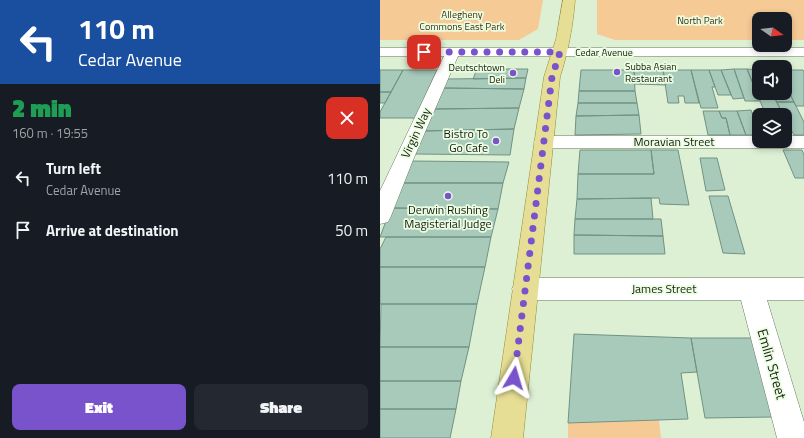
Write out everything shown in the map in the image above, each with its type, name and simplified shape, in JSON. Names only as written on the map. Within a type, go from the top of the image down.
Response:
[{"type":"main road","points":[[507,438],[552,77],[567,24],[570,0]]},
{"type":"street","name":"Cedar Avenue","points":[[380,52],[804,52]]},
{"type":"street","name":"Virgin Way","points":[[380,216],[403,160],[453,52]]},
{"type":"street","name":"Moravian Street","points":[[543,142],[804,142]]},
{"type":"street","name":"James Street","points":[[525,289],[804,289]]},
{"type":"street","name":"Emlin Street","points":[[751,289],[793,438]]},
{"type":"green space","name":"Allegheny Commons East Park","points":[[380,0],[543,0],[538,29],[519,40],[380,40]]},
{"type":"green space","name":"North Park","points":[[597,0],[804,0],[804,40],[792,40],[792,12],[752,12],[752,40],[615,40],[597,34]]},
{"type":"green space","points":[[659,420],[661,438],[568,438],[568,423]]},
{"type":"building","points":[[477,69],[528,69],[526,78],[473,79]]},
{"type":"building","points":[[734,69],[747,69],[752,81],[752,100],[760,101],[745,101]]},
{"type":"building","points":[[734,69],[744,98],[733,99],[721,70]]},
{"type":"building","points":[[747,69],[752,69],[752,81]]},
{"type":"building","points":[[380,70],[403,70],[391,92],[380,92]]},
{"type":"building","points":[[403,70],[437,70],[415,118],[380,118],[380,112]]},
{"type":"building","points":[[581,70],[634,70],[635,91],[579,91]]},
{"type":"building","points":[[634,70],[663,70],[666,85],[635,84]]},
{"type":"building","points":[[663,70],[691,70],[699,103],[685,103],[684,96],[678,96],[679,103],[668,103]]},
{"type":"building","points":[[691,70],[709,70],[715,87],[712,87],[718,108],[701,108]]},
{"type":"building","points":[[709,70],[721,70],[731,95],[718,95]]},
{"type":"building","points":[[792,70],[803,70],[804,106],[796,106],[792,98]]},
{"type":"building","points":[[526,78],[524,89],[443,88],[446,79]]},
{"type":"building","points":[[443,88],[524,89],[519,108],[434,109]]},
{"type":"building","points":[[579,91],[635,91],[637,103],[578,103]]},
{"type":"building","points":[[380,92],[391,92],[385,103],[380,103]]},
{"type":"building","points":[[792,98],[794,102],[777,102],[776,100],[792,100]]},
{"type":"building","points":[[760,100],[776,100],[780,108],[763,108]]},
{"type":"building","points":[[777,102],[794,102],[804,122],[804,135],[794,135],[792,131],[792,108],[780,108]]},
{"type":"building","points":[[578,103],[637,103],[639,115],[576,116]]},
{"type":"building","points":[[519,108],[514,129],[423,131],[434,109]]},
{"type":"building","points":[[751,110],[752,135],[746,135],[737,111]]},
{"type":"building","points":[[703,111],[719,111],[722,118],[726,118],[730,135],[708,135]]},
{"type":"building","points":[[719,111],[737,111],[746,135],[730,135],[726,118],[722,118]]},
{"type":"building","points":[[639,115],[641,134],[575,135],[576,116]]},
{"type":"building","points":[[514,129],[510,155],[414,154],[423,131]]},
{"type":"building","points":[[580,150],[651,150],[654,174],[578,174]]},
{"type":"building","points":[[651,150],[678,150],[689,205],[660,204],[659,198],[577,199],[578,174],[654,174]]},
{"type":"building","points":[[783,150],[802,150],[804,155],[804,178],[795,178]]},
{"type":"building","points":[[700,158],[717,158],[725,190],[706,191]]},
{"type":"building","points":[[411,161],[509,162],[503,183],[402,183]]},
{"type":"building","name":"Derwin Rushing Magisterial Judge","points":[[402,183],[503,183],[498,209],[391,208]]},
{"type":"building","points":[[709,196],[728,196],[745,254],[723,253]]},
{"type":"building","points":[[651,198],[653,219],[575,219],[577,199]]},
{"type":"building","points":[[391,208],[498,209],[491,237],[380,237]]},
{"type":"building","points":[[575,219],[661,219],[663,236],[574,235]]},
{"type":"building","points":[[574,235],[663,236],[665,254],[574,254]]},
{"type":"building","points":[[386,237],[491,237],[485,267],[380,267],[380,249]]},
{"type":"building","points":[[380,267],[485,267],[477,304],[380,304]]},
{"type":"building","points":[[381,304],[477,304],[469,347],[380,347]]},
{"type":"building","points":[[574,334],[691,338],[697,372],[681,373],[688,419],[568,423]]},
{"type":"building","points":[[691,338],[754,338],[773,417],[705,418]]},
{"type":"building","points":[[380,347],[469,347],[461,381],[380,381]]},
{"type":"building","points":[[380,381],[461,381],[456,409],[380,409]]},
{"type":"building","points":[[380,409],[456,409],[450,438],[380,438]]},
{"type":"place","name":"Subba Asian Restaurant","points":[[617,72]]},
{"type":"place","name":"Deutschtown Deli","points":[[513,73]]},
{"type":"place","name":"Bistro To Go Cafe","points":[[496,141]]},
{"type":"place","name":"Derwin Rushing Magisterial Judge","points":[[448,196]]},
{"type":"route","points":[[424,52],[560,52],[552,77],[514,378]]}]
